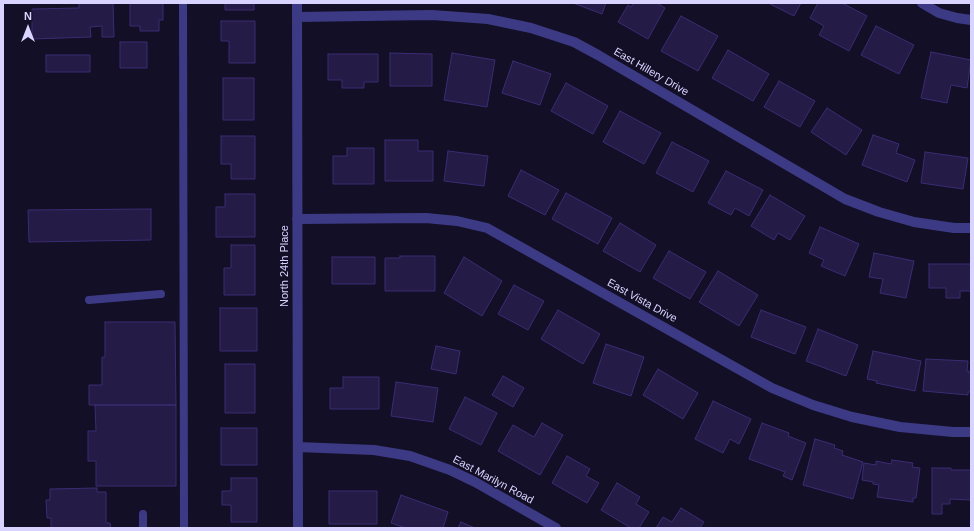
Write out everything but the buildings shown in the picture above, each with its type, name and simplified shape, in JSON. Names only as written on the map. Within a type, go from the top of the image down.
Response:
[{"type":"street","name":"North 24th Place","points":[[297,3],[298,528]]},
{"type":"street","points":[[922,3],[939,13],[971,20]]},
{"type":"street","name":"East Hillery Drive","points":[[297,17],[432,15],[488,19],[531,28],[574,42],[598,55],[845,199],[879,212],[914,222],[954,228],[971,228]]},
{"type":"street","name":"East Vista Drive","points":[[297,219],[426,218],[457,221],[487,228],[772,388],[813,405],[852,417],[893,426],[953,432],[971,432]]},
{"type":"street","name":"East Marilyn Road","points":[[298,447],[374,450],[410,456],[450,470],[476,482],[556,528]]},
{"type":"lane","points":[[183,3],[184,528]]},
{"type":"lane","points":[[89,300],[161,294]]},
{"type":"lane","points":[[143,514],[143,528]]}]
